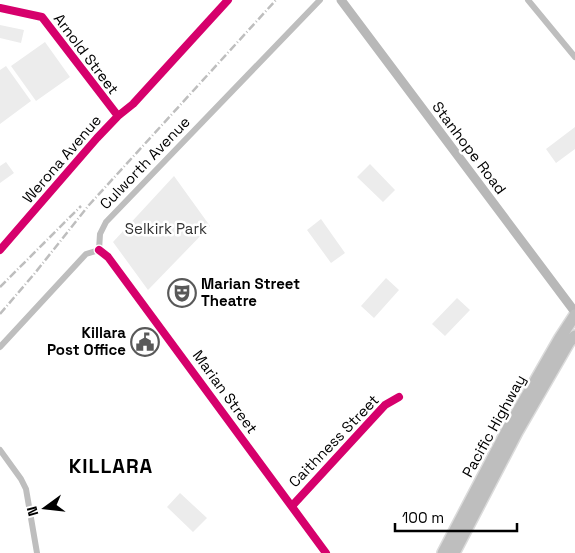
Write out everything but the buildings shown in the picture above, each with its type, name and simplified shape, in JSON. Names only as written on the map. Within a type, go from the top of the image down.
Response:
[{"type":"highway","name":"Pacific Highway","points":[[443,553],[510,425],[575,313]]},
{"type":"highway","name":"Pacific Highway","points":[[454,553],[517,432],[569,342],[575,336]]},
{"type":"main road","name":"Werona Avenue","points":[[0,250],[97,138],[118,116],[133,104],[228,0]]},
{"type":"main road","name":"Stanhope Road","points":[[341,0],[575,313]]},
{"type":"street","name":"Culworth Avenue","points":[[98,250],[100,234],[106,222],[320,0]]},
{"type":"street","points":[[528,0],[575,57]]},
{"type":"street","name":"Arnold Street","points":[[0,8],[42,17],[118,116]]},
{"type":"street","points":[[0,347],[86,254],[98,250]]},
{"type":"street","name":"Marian Street","points":[[98,250],[108,257],[326,553]]},
{"type":"street","name":"Caithness Street","points":[[292,506],[385,406],[399,397]]},
{"type":"street","points":[[0,450],[26,489],[37,553]]},
{"type":"green space","points":[[0,25],[24,30],[21,43],[0,38]]},
{"type":"green space","points":[[45,42],[70,77],[36,101],[11,66]]},
{"type":"green space","points":[[6,66],[31,101],[0,124],[0,70]]},
{"type":"green space","points":[[575,127],[575,149],[556,163],[546,149]]},
{"type":"green space","points":[[6,162],[14,173],[0,183],[0,166]]},
{"type":"green space","points":[[370,164],[395,190],[383,202],[357,177]]},
{"type":"green space","name":"Selkirk Park","points":[[174,176],[210,226],[148,290],[113,242]]},
{"type":"green space","points":[[321,219],[345,253],[331,263],[307,230]]},
{"type":"green space","points":[[386,278],[399,290],[374,318],[361,306]]},
{"type":"green space","points":[[457,298],[470,310],[445,336],[432,324]]},
{"type":"green space","points":[[180,493],[207,518],[193,532],[167,507]]},
{"type":"railway","points":[[0,314],[89,205],[276,0]]},
{"type":"railway","points":[[0,287],[81,206]]},
{"type":"cycle path","points":[[0,250],[97,138],[118,116],[133,104],[228,0]]},
{"type":"cycle path","points":[[0,8],[42,17],[118,116]]},
{"type":"cycle path","points":[[99,250],[108,257],[326,553]]},
{"type":"cycle path","points":[[292,506],[385,405],[399,397]]},
{"type":"place","name":"Marian Street Theatre","points":[[182,293]]},
{"type":"place","name":"Killara Post Office","points":[[145,342]]},
{"type":"district","name":"KILLARA","points":[[111,466]]}]
